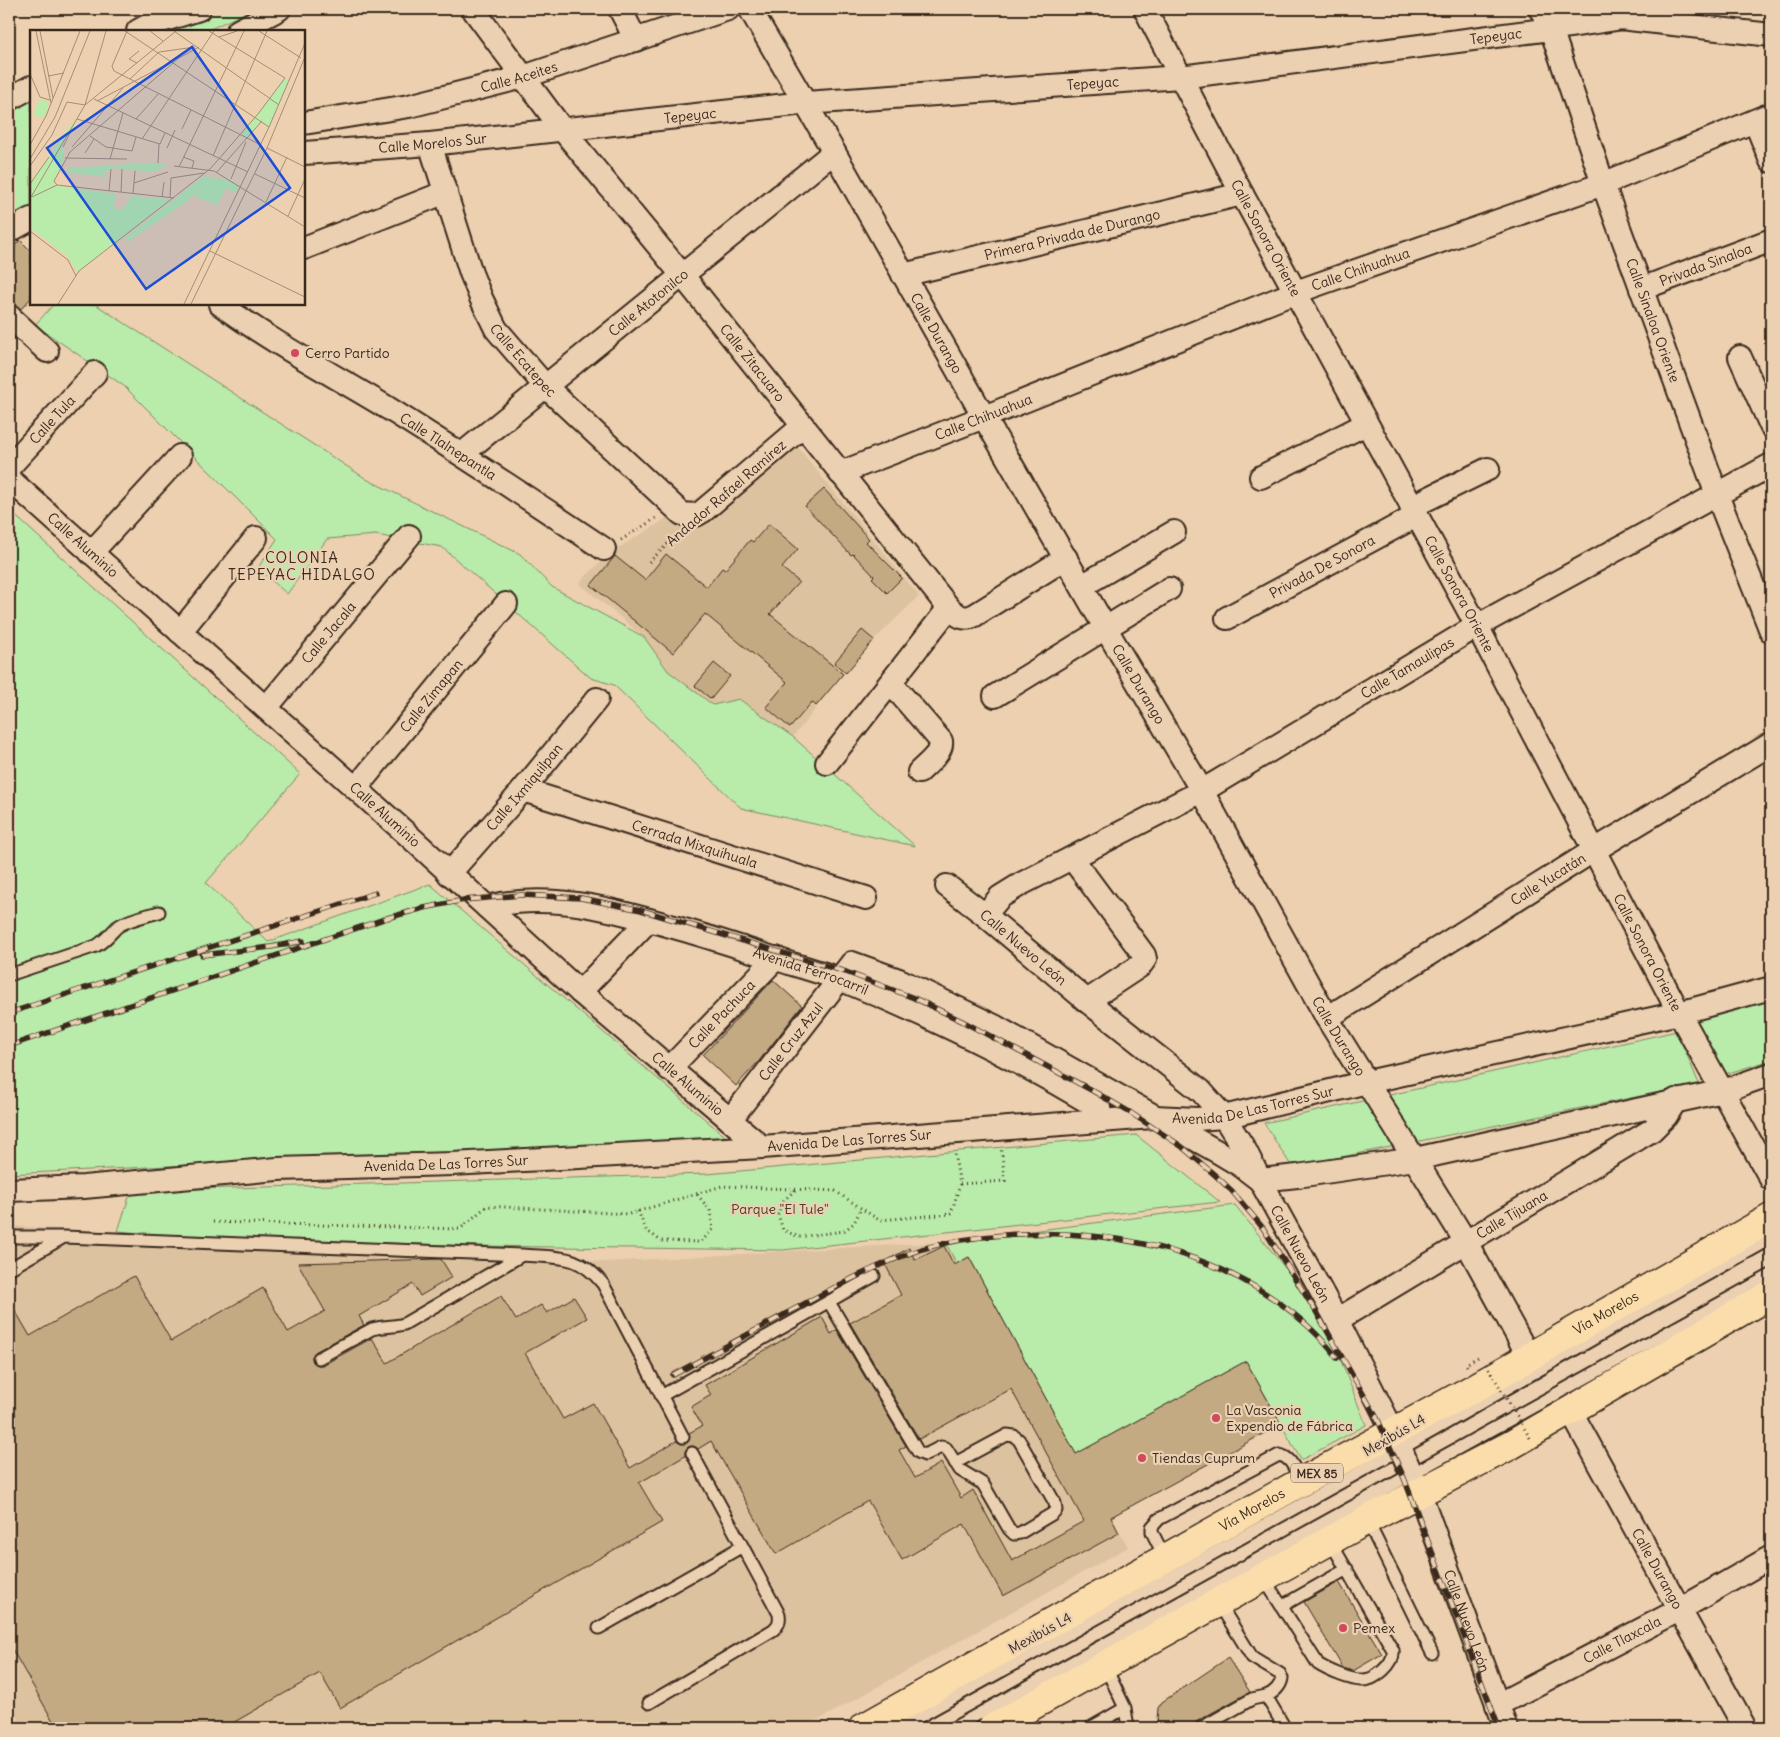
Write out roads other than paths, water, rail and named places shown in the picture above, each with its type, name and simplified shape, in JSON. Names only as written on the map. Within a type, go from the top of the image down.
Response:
[{"type":"main road","name":"Vía Morelos","points":[[863,1728],[1301,1482],[1397,1441],[1529,1357],[1771,1218]]},
{"type":"main road","points":[[992,1728],[1367,1520],[1416,1484],[1570,1410],[1771,1294]]},
{"type":"street","points":[[140,30],[149,25],[199,9]]},
{"type":"street","points":[[240,30],[279,9]]},
{"type":"street","name":"Calle Zitacuaro","points":[[472,9],[562,129],[683,276],[949,608],[958,616],[971,617],[1066,558]]},
{"type":"street","points":[[620,9],[636,40]]},
{"type":"street","name":"Calle Aceites","points":[[305,123],[409,106],[523,77],[728,9]]},
{"type":"street","name":"Calle Durango","points":[[750,9],[834,152],[1106,629],[1202,791],[1327,1018],[1466,1242],[1529,1357]]},
{"type":"street","name":"Calle Sonora Oriente","points":[[1145,9],[1242,194],[1477,626],[1679,1013],[1771,1179]]},
{"type":"street","points":[[1541,9],[1771,35]]},
{"type":"street","name":"Calle Sinaloa Oriente","points":[[1541,9],[1551,30],[1603,184],[1716,495],[1771,631]]},
{"type":"street","name":"Tepeyac","points":[[562,129],[805,103],[1181,77],[1551,30],[1623,18]]},
{"type":"street","points":[[9,99],[30,88]]},
{"type":"street","points":[[1763,118],[1771,162]]},
{"type":"street","name":"Calle Chihuahua","points":[[840,473],[1296,292],[1603,184],[1763,118]]},
{"type":"street","name":"Calle Morelos Sur","points":[[305,153],[430,144],[562,129]]},
{"type":"street","name":"Calle Ecatepec","points":[[430,144],[471,273],[496,329],[546,387],[674,508],[682,514],[696,516]]},
{"type":"street","name":"Calle Atotonilco","points":[[462,454],[834,152]]},
{"type":"street","points":[[305,248],[446,192]]},
{"type":"street","name":"Primera Privada de Durango","points":[[903,275],[1242,194]]},
{"type":"street","points":[[9,231],[30,220]]},
{"type":"street","name":"Privada Sinaloa","points":[[1641,289],[1769,241]]},
{"type":"street","name":"Calle Tlalnepantla","points":[[221,305],[296,355],[380,403],[462,454],[604,550]]},
{"type":"street","points":[[9,316],[47,351]]},
{"type":"street","points":[[1740,357],[1771,426]]},
{"type":"street","name":"Calle Tula","points":[[9,468],[95,373]]},
{"type":"street","points":[[1261,477],[1366,424]]},
{"type":"street","name":"Andador Rafael Ramírez","points":[[696,516],[803,426]]},
{"type":"street","points":[[91,553],[180,456]]},
{"type":"street","name":"Calle Tamaulipas","points":[[985,915],[1000,897],[1006,893],[1202,791],[1477,626],[1771,465]]},
{"type":"street","name":"Privada De Sonora","points":[[1227,618],[1488,469]]},
{"type":"street","name":"Calle Aluminio","points":[[9,479],[356,788],[580,992],[762,1148]]},
{"type":"street","points":[[1082,586],[1174,532]]},
{"type":"street","name":"Calle Jacala","points":[[266,708],[409,536]]},
{"type":"street","points":[[180,632],[256,538]]},
{"type":"street","points":[[994,696],[1169,589]]},
{"type":"street","name":"Calle Zimapan","points":[[356,788],[506,604]]},
{"type":"street","points":[[827,763],[949,608]]},
{"type":"street","points":[[891,682],[942,744],[939,751],[919,772]]},
{"type":"street","name":"Calle Ixmiquilpan","points":[[449,874],[523,790],[597,698]]},
{"type":"street","name":"Calle Yucatán","points":[[1327,1018],[1593,851],[1771,744]]},
{"type":"street","name":"Cerrada Mixquihuala","points":[[523,790],[866,898]]},
{"type":"street","points":[[1072,858],[1144,955],[1145,959],[1140,966],[1087,1001]]},
{"type":"street","name":"Calle Nuevo León","points":[[947,886],[985,915],[1087,1001],[1201,1091],[1224,1116],[1245,1150],[1337,1320],[1397,1441],[1416,1484],[1506,1728]]},
{"type":"street","name":"Avenida Ferrocarril","points":[[487,907],[501,904],[548,902],[601,908],[649,920],[776,958],[899,980],[996,1027],[1078,1072],[1240,1165],[1260,1180]]},
{"type":"street","points":[[580,992],[649,920]]},
{"type":"street","name":"Calle Pachuca","points":[[669,1069],[776,958]]},
{"type":"street","name":"Avenida Ferrocarril","points":[[846,971],[907,1008],[1017,1062],[1099,1108],[1101,1121]]},
{"type":"street","name":"Calle Cruz Azul","points":[[730,1120],[846,971]]},
{"type":"street","name":"Avenida De Las Torres Sur","points":[[9,1190],[84,1187],[277,1169],[452,1164],[762,1148],[1154,1117],[1197,1119],[1224,1116],[1679,1013],[1771,988]]},
{"type":"street","points":[[1260,1180],[1415,1159],[1723,1091],[1771,1074]]},
{"type":"street","name":"Calle Tijuana","points":[[1337,1320],[1652,1130],[1666,1116],[1676,1100]]},
{"type":"street","name":"Calle Durango","points":[[1570,1410],[1745,1728]]},
{"type":"street","name":"Calle Tlaxcala","points":[[1497,1705],[1679,1610],[1771,1557]]},
{"type":"lane","points":[[9,975],[96,946],[104,942],[124,923],[159,912]]},
{"type":"lane","points":[[9,1237],[64,1237],[522,1255],[574,1260],[593,1272],[603,1284],[683,1437]]},
{"type":"lane","points":[[9,1269],[64,1237]]},
{"type":"lane","name":"Mexibús L4","points":[[899,1728],[1397,1441],[1771,1240]]},
{"type":"lane","points":[[319,1358],[372,1329],[404,1324],[522,1255]]},
{"type":"lane","points":[[953,1728],[1416,1484],[1771,1275]]},
{"type":"lane","points":[[661,1396],[874,1276]]},
{"type":"lane","points":[[829,1302],[915,1449],[921,1455],[943,1447],[948,1451],[955,1462],[963,1473],[983,1484],[1009,1530],[1014,1534],[1020,1534],[1056,1510],[1055,1503],[1014,1436],[1007,1435],[955,1462]]},
{"type":"lane","points":[[649,1703],[773,1630],[779,1624],[779,1614],[741,1547],[692,1453]]},
{"type":"lane","points":[[1165,1558],[1152,1532],[1152,1527],[1159,1519],[1279,1455],[1290,1460],[1301,1482]]},
{"type":"lane","points":[[1367,1520],[1432,1653]]},
{"type":"lane","points":[[1263,1577],[1318,1664],[1359,1680],[1368,1680],[1391,1663],[1393,1650],[1330,1541]]},
{"type":"lane","points":[[600,1628],[741,1547]]},
{"type":"lane","points":[[1282,1606],[1347,1570]]},
{"type":"lane","points":[[1201,1728],[1252,1699],[1266,1696],[1276,1690],[1282,1678],[1274,1669],[1252,1657],[1218,1602]]},
{"type":"lane","points":[[1105,1666],[1125,1708],[1128,1728]]},
{"type":"lane","points":[[1266,1696],[1285,1728]]},
{"type":"lane","points":[[1090,1728],[1125,1708]]},
{"type":"railway","points":[[9,1013],[375,893]]},
{"type":"railway","points":[[9,1046],[387,918],[464,900],[521,895],[581,898],[641,910],[846,972],[914,998],[962,1021],[1131,1113],[1181,1146],[1216,1176],[1232,1191],[1263,1228],[1315,1310],[1377,1418],[1404,1478],[1499,1728]]},
{"type":"railway","points":[[202,955],[271,947],[303,941]]},
{"type":"railway","points":[[673,1375],[838,1286],[905,1255],[932,1246],[963,1240],[994,1236],[1039,1234],[1075,1234],[1145,1244],[1179,1253],[1212,1265],[1244,1280],[1283,1305],[1316,1333],[1337,1358]]},
{"type":"place","name":"Cerro Partido","points":[[295,353]]},
{"type":"place","name":"La Vasconia Expendio de Fábrica","points":[[1216,1418]]},
{"type":"place","name":"Tiendas Cuprum","points":[[1142,1458]]},
{"type":"place","name":"Pemex","points":[[1343,1628]]},
{"type":"district","name":"COLONIA TEPEYAC HIDALGO","points":[[302,566]]},
{"type":"park label","name":"Parque \"El Tule\"","points":[[780,1209]]}]
